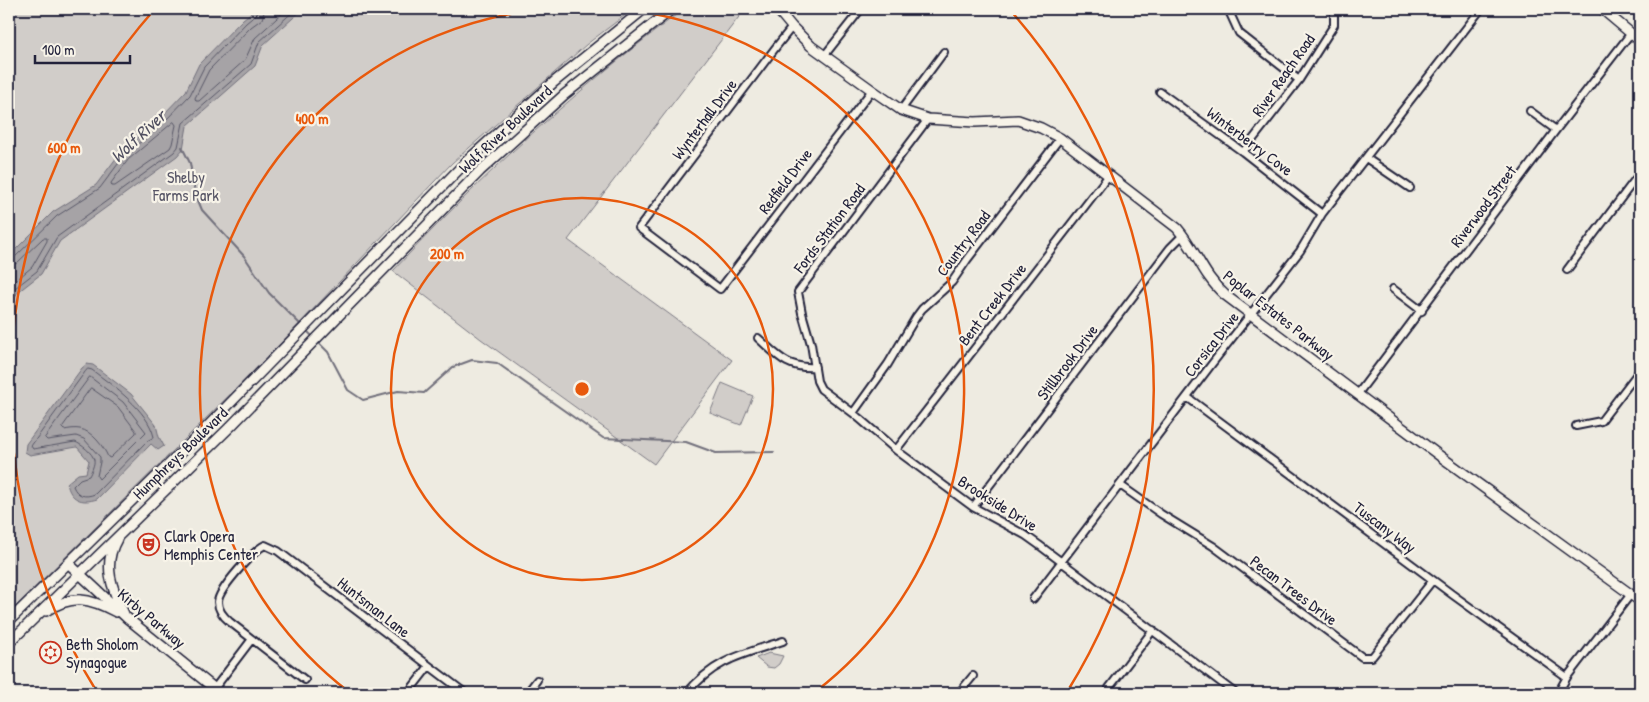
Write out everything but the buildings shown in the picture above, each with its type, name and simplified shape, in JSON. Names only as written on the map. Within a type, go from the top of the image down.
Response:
[{"type":"main road","name":"Wolf River Boulevard","points":[[359,272],[469,159],[554,82],[644,9]]},
{"type":"main road","name":"Wolf River Boulevard","points":[[370,283],[480,171],[564,95],[672,9]]},
{"type":"main road","name":"Poplar Estates Parkway","points":[[777,9],[811,46],[901,110],[928,119],[975,122],[1018,120],[1041,128],[1060,138],[1168,220],[1183,235],[1210,280],[1250,315],[1640,601]]},
{"type":"main road","points":[[1602,9],[1640,41]]},
{"type":"main road","name":"Humphreys Boulevard","points":[[9,621],[201,433],[359,272]]},
{"type":"main road","name":"Humphreys Boulevard","points":[[9,643],[78,573],[231,426],[370,283]]},
{"type":"main road","points":[[123,530],[113,547],[109,573],[112,586],[127,618]]},
{"type":"main road","name":"Kirby Parkway","points":[[68,563],[127,618],[217,691]]},
{"type":"main road","points":[[32,620],[60,603],[80,599],[99,604],[127,618]]},
{"type":"street","points":[[824,56],[861,9]]},
{"type":"street","points":[[1228,9],[1239,33],[1299,80]]},
{"type":"street","name":"River Reach Road","points":[[1243,152],[1299,80],[1334,25],[1334,9]]},
{"type":"street","name":"Corsica Drive","points":[[1033,599],[1300,251],[1322,214],[1481,9]]},
{"type":"street","name":"Wynterhall Drive","points":[[720,289],[639,228],[792,27]]},
{"type":"street","name":"Riverwood Street","points":[[1358,395],[1631,33]]},
{"type":"street","points":[[901,110],[944,52]]},
{"type":"street","name":"Redfield Drive","points":[[720,289],[872,90]]},
{"type":"street","name":"Winterberry Cove","points":[[1160,92],[1243,152],[1322,214]]},
{"type":"street","points":[[1530,110],[1556,130]]},
{"type":"street","name":"Fords Station Road","points":[[814,367],[811,344],[798,292],[928,119]]},
{"type":"street","name":"Country Road","points":[[853,413],[888,364],[922,309],[952,282],[962,266],[1060,138]]},
{"type":"street","points":[[1366,158],[1410,188]]},
{"type":"street","points":[[1567,270],[1640,173]]},
{"type":"street","name":"Bent Creek Drive","points":[[896,450],[1109,175]]},
{"type":"street","name":"Stillbrook Drive","points":[[973,507],[1170,248],[1183,235]]},
{"type":"street","points":[[1393,289],[1422,311]]},
{"type":"street","points":[[758,338],[775,354],[791,365],[814,367]]},
{"type":"street","name":"Brookside Drive","points":[[814,367],[821,389],[853,413],[896,450],[973,507],[1024,536],[1061,562],[1153,630],[1227,691],[1235,693]]},
{"type":"street","points":[[1576,426],[1601,421],[1640,370]]},
{"type":"street","name":"Tuscany Way","points":[[1187,397],[1433,580],[1568,677]]},
{"type":"street","name":"Pecan Trees Drive","points":[[1120,485],[1161,514],[1206,541],[1362,656],[1372,657],[1433,580]]},
{"type":"street","name":"Huntsman Lane","points":[[252,639],[221,613],[218,600],[221,591],[254,554],[265,545],[278,550],[465,693]]},
{"type":"street","points":[[1558,693],[1631,594]]},
{"type":"street","points":[[1109,688],[1153,630]]},
{"type":"street","points":[[217,691],[252,639],[305,680]]},
{"type":"street","points":[[688,693],[709,671],[726,661],[783,641]]},
{"type":"street","points":[[408,693],[429,666]]},
{"type":"street","points":[[959,693],[973,676]]},
{"type":"street","points":[[527,693],[537,680]]},
{"type":"green space","name":"Shelby Farms Park","points":[[9,9],[633,9],[587,44],[452,163],[264,361],[9,613]]},
{"type":"green space","points":[[684,9],[745,9],[568,240],[732,360],[654,464],[481,339],[393,271],[496,166],[532,133],[607,69]]},
{"type":"green space","points":[[722,383],[753,396],[741,425],[710,413]]},
{"type":"green space","points":[[769,653],[783,656],[779,664],[774,668],[767,667],[756,658]]},
{"type":"water","points":[[256,9],[303,9],[263,45],[255,66],[187,126],[183,149],[177,156],[60,241],[41,274],[18,292],[9,306],[9,256],[53,212],[96,185],[120,153],[162,116],[186,91],[199,64],[243,19]]},
{"type":"water","points":[[303,9],[346,9],[341,10]]},
{"type":"water","points":[[87,364],[93,365],[131,394],[156,425],[164,446],[158,450],[151,444],[97,499],[82,501],[74,497],[67,483],[78,474],[86,473],[89,461],[77,447],[30,455],[25,452],[26,444],[82,368]]},
{"type":"waterway","points":[[182,147],[190,163],[195,193],[202,210],[244,256],[269,293],[302,326]]},
{"type":"waterway","points":[[305,329],[313,337]]},
{"type":"waterway","points":[[318,342],[328,352],[348,390],[363,400],[398,391],[424,393],[453,367],[472,360],[497,363],[603,438],[686,442],[716,453],[774,452]]},
{"type":"place","name":"Clark Opera Memphis Center","points":[[148,545]]},
{"type":"place","name":"Beth Sholom Synagogue","points":[[50,653]]},
{"type":"water label","name":"Wolf River","points":[[138,136]]}]
